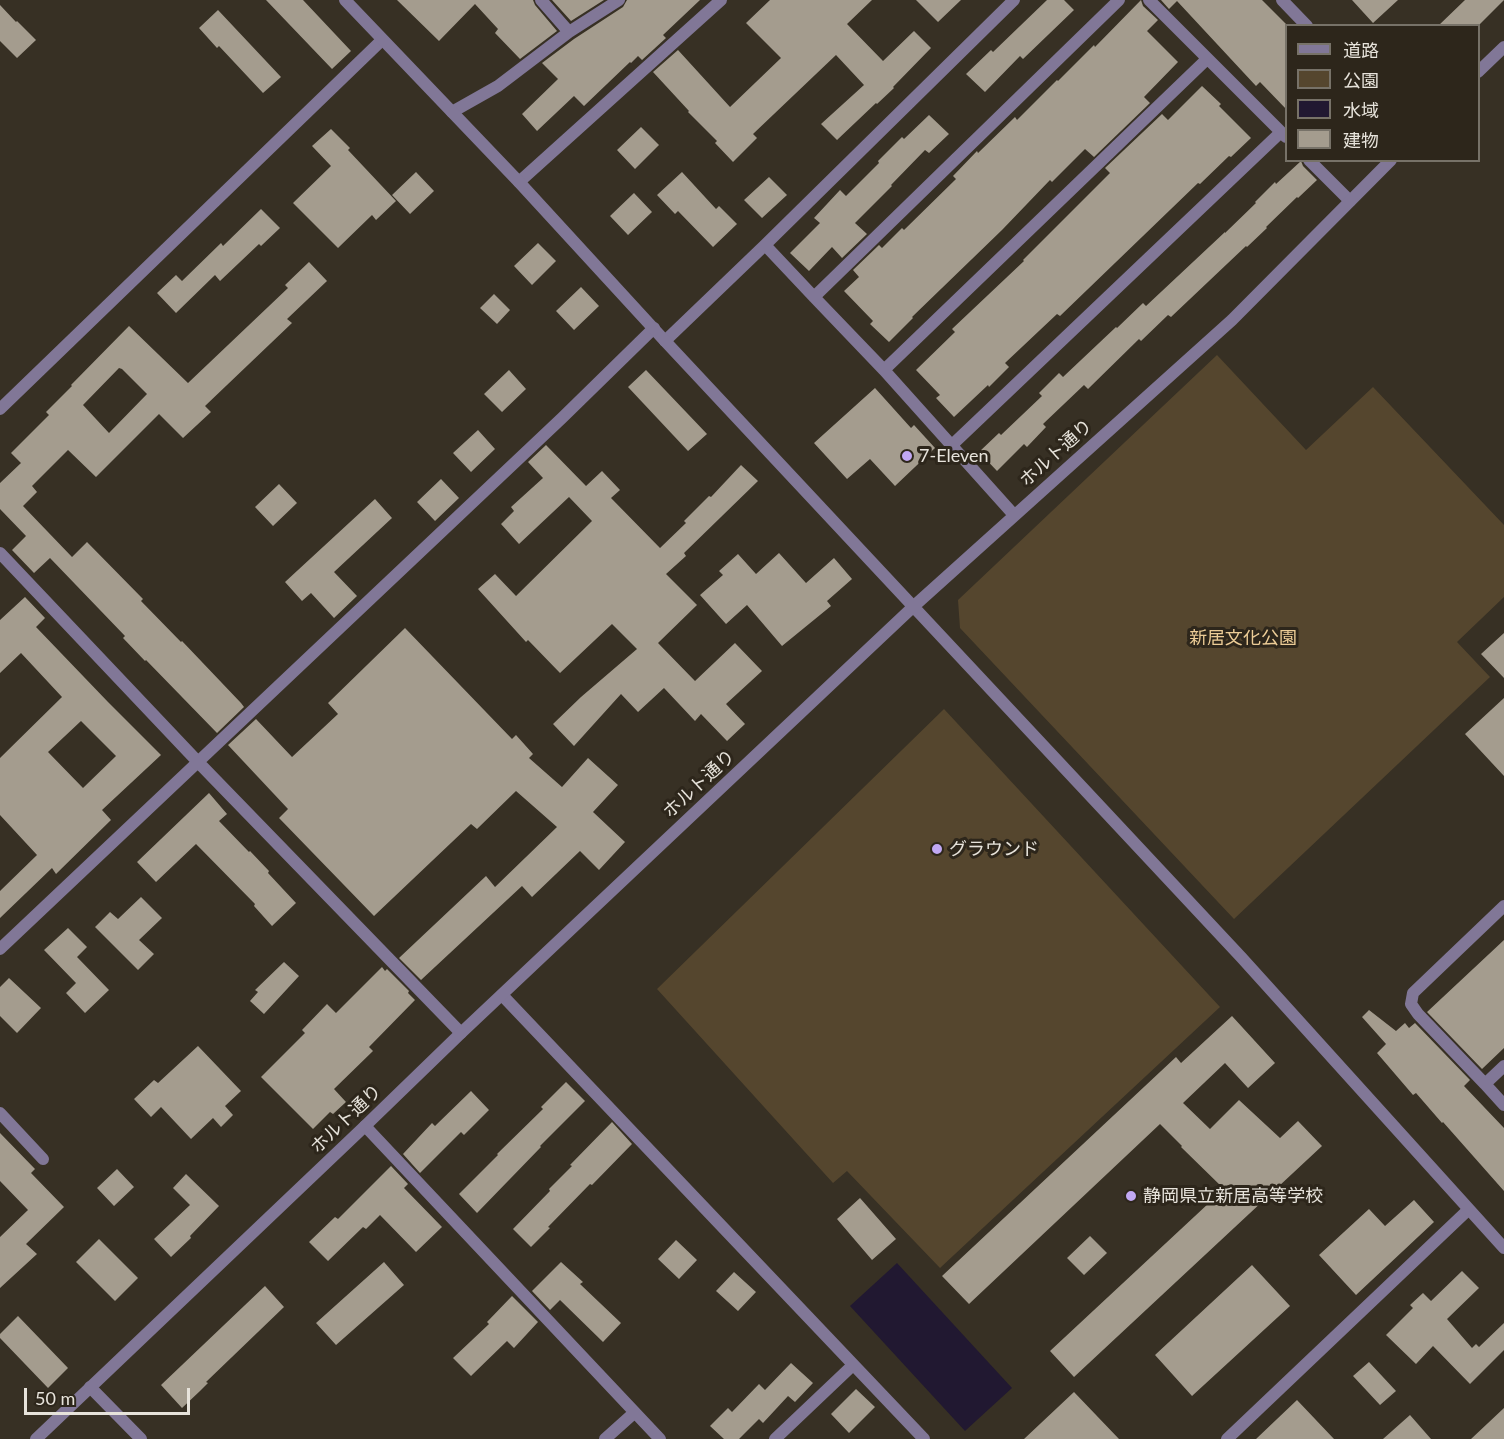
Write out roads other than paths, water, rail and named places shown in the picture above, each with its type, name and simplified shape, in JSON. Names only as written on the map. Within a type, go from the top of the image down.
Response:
[{"type":"street","points":[[345,0],[519,182],[664,341],[1241,957],[1504,1248]]},
{"type":"street","points":[[541,0],[569,32]]},
{"type":"street","points":[[452,112],[498,86],[569,32],[619,0]]},
{"type":"street","points":[[519,182],[721,0]]},
{"type":"street","points":[[664,341],[1014,0]]},
{"type":"street","points":[[814,297],[1119,0]]},
{"type":"street","points":[[952,445],[1284,135],[1149,0]]},
{"type":"street","points":[[1286,1],[1305,24]]},
{"type":"street","points":[[0,409],[382,40]]},
{"type":"street","points":[[1480,71],[1504,46]]},
{"type":"street","points":[[884,370],[1208,59]]},
{"type":"street","points":[[1311,162],[1350,201]]},
{"type":"street","name":"ホルト通り","points":[[36,1439],[461,1033],[914,606],[1232,320],[1389,162]]},
{"type":"street","points":[[765,245],[884,370],[1014,515]]},
{"type":"street","points":[[0,949],[562,418],[654,328]]},
{"type":"street","points":[[0,553],[198,762],[461,1033]]},
{"type":"street","points":[[1504,906],[1413,993],[1411,1004],[1504,1105]]},
{"type":"street","points":[[502,995],[924,1439]]},
{"type":"street","points":[[1485,1084],[1504,1065]]},
{"type":"street","points":[[0,1113],[43,1159]]},
{"type":"street","points":[[365,1126],[660,1439]]},
{"type":"street","points":[[1227,1439],[1468,1210]]},
{"type":"street","points":[[775,1439],[853,1365]]},
{"type":"street","points":[[90,1387],[141,1439]]},
{"type":"street","points":[[605,1439],[634,1413]]},
{"type":"water","points":[[897,1263],[1012,1388],[965,1431],[850,1306]]},
{"type":"place","name":"7-Eleven","points":[[907,456]]},
{"type":"place","name":"グラウンド","points":[[937,849]]},
{"type":"place","name":"静岡県立新居高等学校","points":[[1131,1196]]},
{"type":"park label","name":"新居文化公園","points":[[1243,638]]}]
